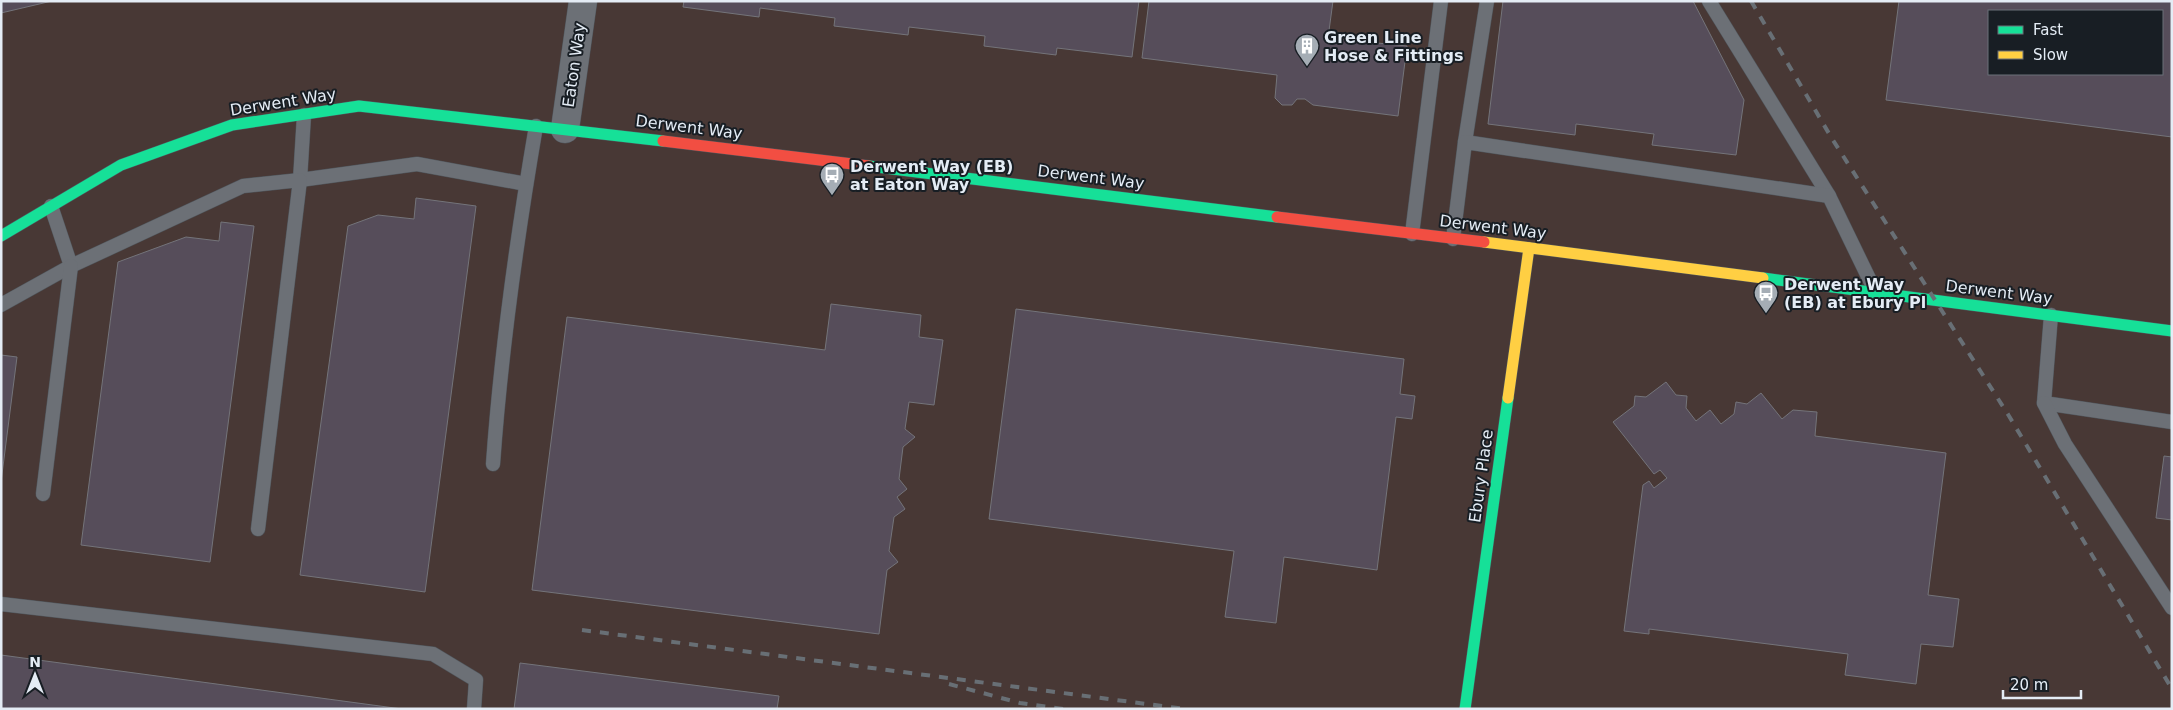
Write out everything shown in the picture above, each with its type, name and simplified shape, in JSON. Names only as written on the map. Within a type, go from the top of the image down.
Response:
[{"type":"street","name":"Eaton Way","points":[[565,128],[583,1]]},
{"type":"street","name":"Derwent Way","points":[[1,236],[130,162],[232,125],[360,106],[565,128],[1529,248],[2172,331]]},
{"type":"street","name":"Ebury Place","points":[[1465,709],[1529,248]]},
{"type":"lane","points":[[1412,234],[1441,1]]},
{"type":"lane","points":[[1453,239],[1465,142],[1487,1]]},
{"type":"lane","points":[[1709,1],[1829,196],[1876,293]]},
{"type":"lane","points":[[258,529],[300,180],[304,115]]},
{"type":"lane","points":[[493,464],[499,396],[526,184],[536,126]]},
{"type":"lane","points":[[1465,142],[1829,196]]},
{"type":"lane","points":[[1,305],[71,266],[243,186],[417,164],[526,184]]},
{"type":"lane","points":[[43,494],[71,266],[51,206]]},
{"type":"lane","points":[[2051,315],[2044,403],[2065,444],[2172,608]]},
{"type":"lane","points":[[2044,403],[2172,422]]},
{"type":"lane","points":[[1,604],[433,654],[476,680],[474,709]]},
{"type":"shaded area","points":[[1,1],[2172,1],[2172,709],[1,709]]},
{"type":"building","points":[[1,1],[52,1],[1,13]]},
{"type":"building","points":[[684,1],[1139,1],[1132,57],[1057,48],[1056,55],[984,46],[985,36],[909,27],[908,35],[834,26],[835,18],[760,8],[759,17],[683,7]]},
{"type":"building","name":"Green Line Hose & Fittings","points":[[1149,1],[1333,1],[1328,38],[1407,46],[1398,116],[1313,105],[1305,99],[1297,99],[1292,105],[1282,105],[1275,98],[1277,75],[1142,58]]},
{"type":"building","points":[[1503,1],[1693,1],[1744,100],[1736,155],[1652,145],[1654,134],[1576,124],[1575,135],[1488,124]]},
{"type":"building","points":[[1899,1],[2172,1],[2172,137],[1886,100]]},
{"type":"building","points":[[416,198],[476,206],[425,592],[300,575],[348,226],[378,215],[414,219]]},
{"type":"building","points":[[221,222],[254,226],[210,562],[81,545],[118,262],[186,237],[219,241]]},
{"type":"building","points":[[831,304],[921,315],[919,337],[943,340],[934,405],[909,402],[905,429],[915,437],[903,447],[899,479],[907,489],[897,497],[905,509],[894,517],[889,551],[898,562],[887,570],[879,634],[532,590],[567,317],[825,350]]},
{"type":"building","points":[[1016,309],[1404,359],[1400,394],[1415,396],[1412,419],[1396,417],[1377,570],[1284,557],[1276,623],[1225,617],[1234,551],[989,519]]},
{"type":"building","points":[[1,355],[17,357],[1,482]]},
{"type":"building","points":[[1666,382],[1676,395],[1687,396],[1686,408],[1696,421],[1710,410],[1721,424],[1734,414],[1736,402],[1747,404],[1761,393],[1782,419],[1793,410],[1817,412],[1815,436],[1946,453],[1928,595],[1959,599],[1953,647],[1921,644],[1916,684],[1845,675],[1848,654],[1649,629],[1649,634],[1624,631],[1643,485],[1649,481],[1654,488],[1667,478],[1660,470],[1654,474],[1613,422],[1634,406],[1635,396],[1646,397]]},
{"type":"building","points":[[2164,456],[2172,457],[2172,520],[2156,518]]},
{"type":"building","points":[[1,655],[402,709],[1,709]]},
{"type":"building","points":[[520,663],[779,696],[777,709],[514,709]]},
{"type":"railway","points":[[1751,1],[1831,137],[2009,416],[2172,689]]},
{"type":"railway","points":[[582,630],[1185,709]]},
{"type":"railway","points":[[949,684],[1020,703],[1063,709]]},
{"type":"traffic: fast","points":[[1,236],[121,165],[232,125],[359,106],[663,141]]},
{"type":"traffic: fast","points":[[869,166],[1277,217]]},
{"type":"traffic: fast","points":[[1763,278],[2172,331]]},
{"type":"traffic: fast","points":[[1465,709],[1508,398]]},
{"type":"traffic: slow","points":[[1484,242],[1763,278]]},
{"type":"traffic: slow","points":[[1508,398],[1529,248]]},
{"type":"traffic: jam","points":[[663,141],[869,166]]},
{"type":"traffic: jam","points":[[1277,217],[1484,242]]},
{"type":"place","name":"Green Line Hose & Fittings","points":[[1307,67]]},
{"type":"place","name":"Derwent Way (EB) at Eaton Way","points":[[832,196]]},
{"type":"place","name":"Derwent Way (EB) at Ebury Pl","points":[[1766,314]]}]
